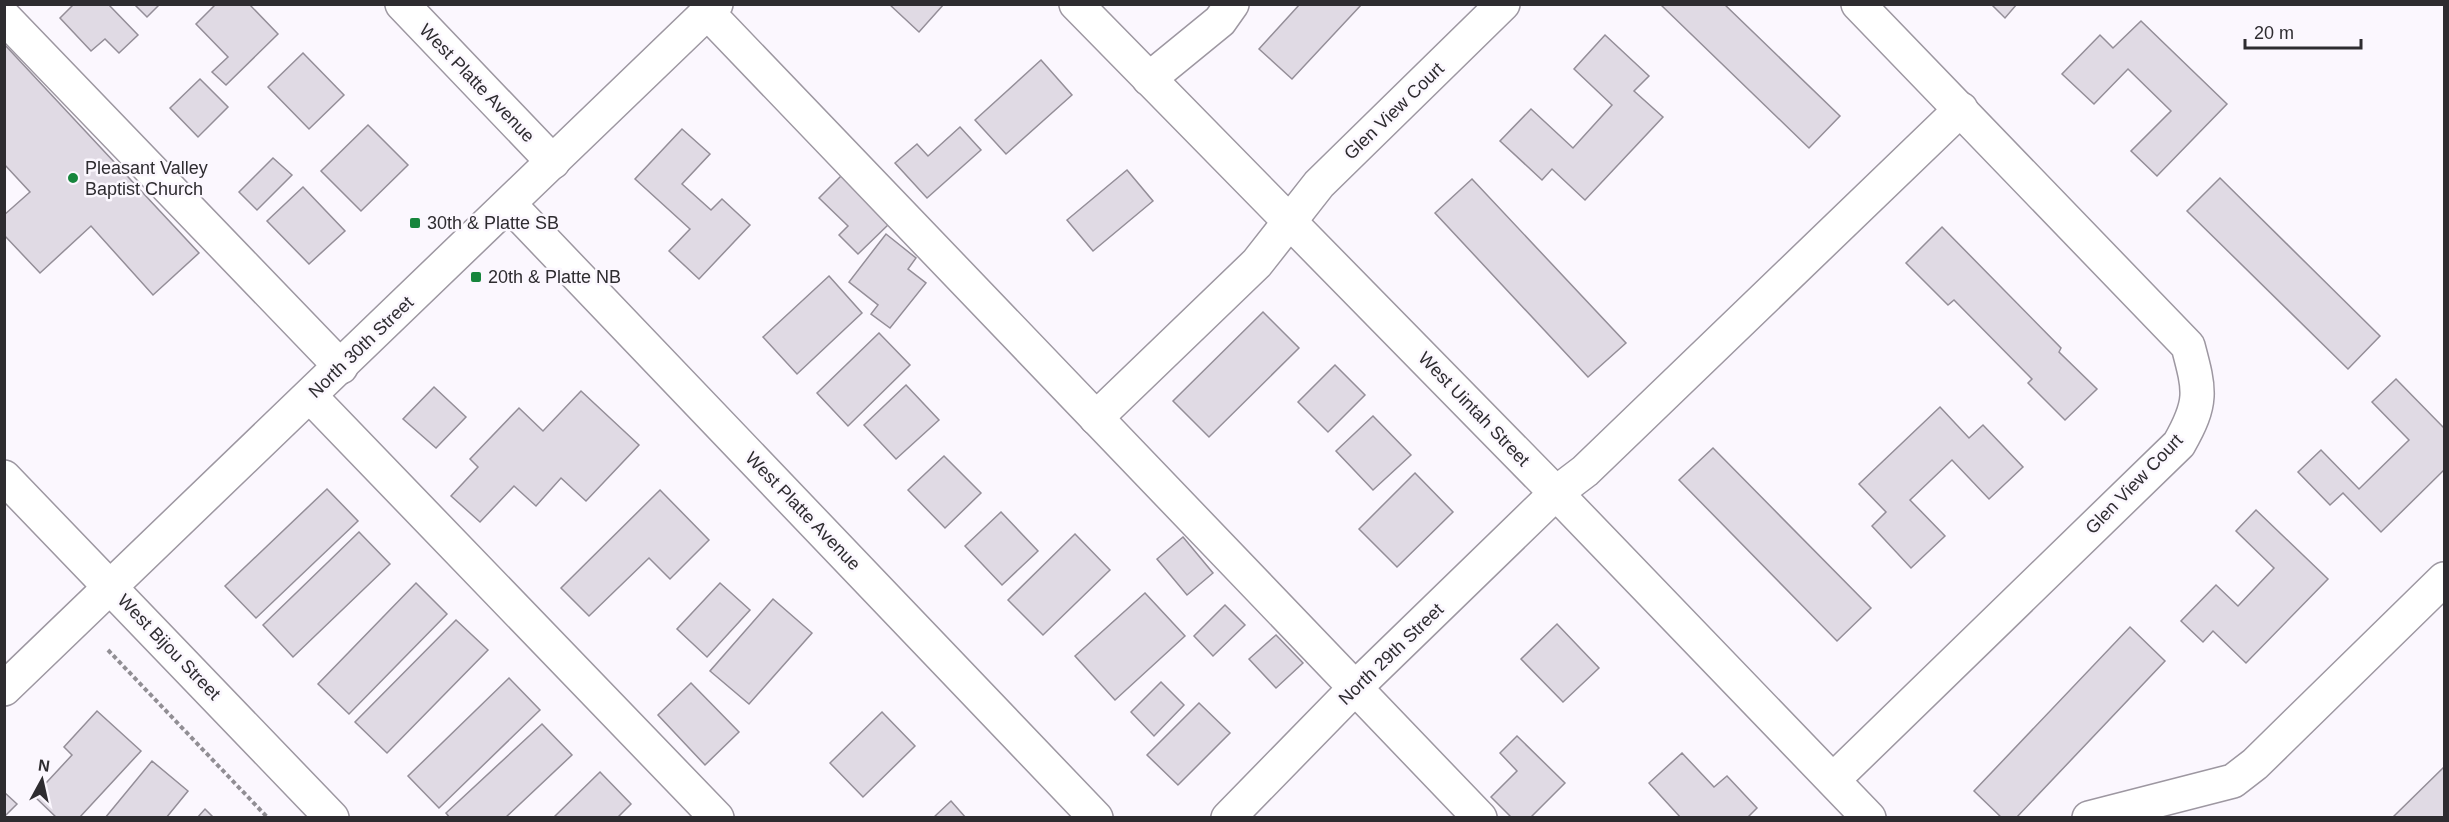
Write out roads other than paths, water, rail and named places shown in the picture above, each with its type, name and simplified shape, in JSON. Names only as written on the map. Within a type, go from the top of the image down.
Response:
[{"type":"street","name":"West Platte Avenue","points":[[402,4],[553,162]]},
{"type":"street","name":"West Uintah Street","points":[[1076,4],[1556,493],[1869,818]]},
{"type":"street","points":[[1149,79],[1220,21],[1232,4]]},
{"type":"street","name":"Glen View Court","points":[[1096,418],[1257,263],[1319,184],[1503,4]]},
{"type":"street","name":"Glen View Court","points":[[1833,780],[2179,444],[2194,417],[2198,384],[2188,345],[1858,4]]},
{"type":"street","name":"North 30th Street","points":[[4,688],[112,588],[712,8]]},
{"type":"street","points":[[712,8],[1096,418],[1480,818]]},
{"type":"street","points":[[4,17],[341,367]]},
{"type":"street","name":"North 29th Street","points":[[1228,818],[1356,687],[1556,493],[1585,471],[1961,109]]},
{"type":"street","name":"West Platte Avenue","points":[[509,204],[1096,818]]},
{"type":"street","points":[[310,396],[717,818]]},
{"type":"street","name":"West Bijou Street","points":[[4,477],[332,818]]},
{"type":"street","points":[[2089,818],[2233,781],[2255,764],[2445,579]]},
{"type":"place","name":"Pleasant Valley Baptist Church","points":[[73,178]]},
{"type":"place","name":"30th & Platte SB","points":[[415,223]]},
{"type":"place","name":"20th & Platte NB","points":[[476,277]]}]
